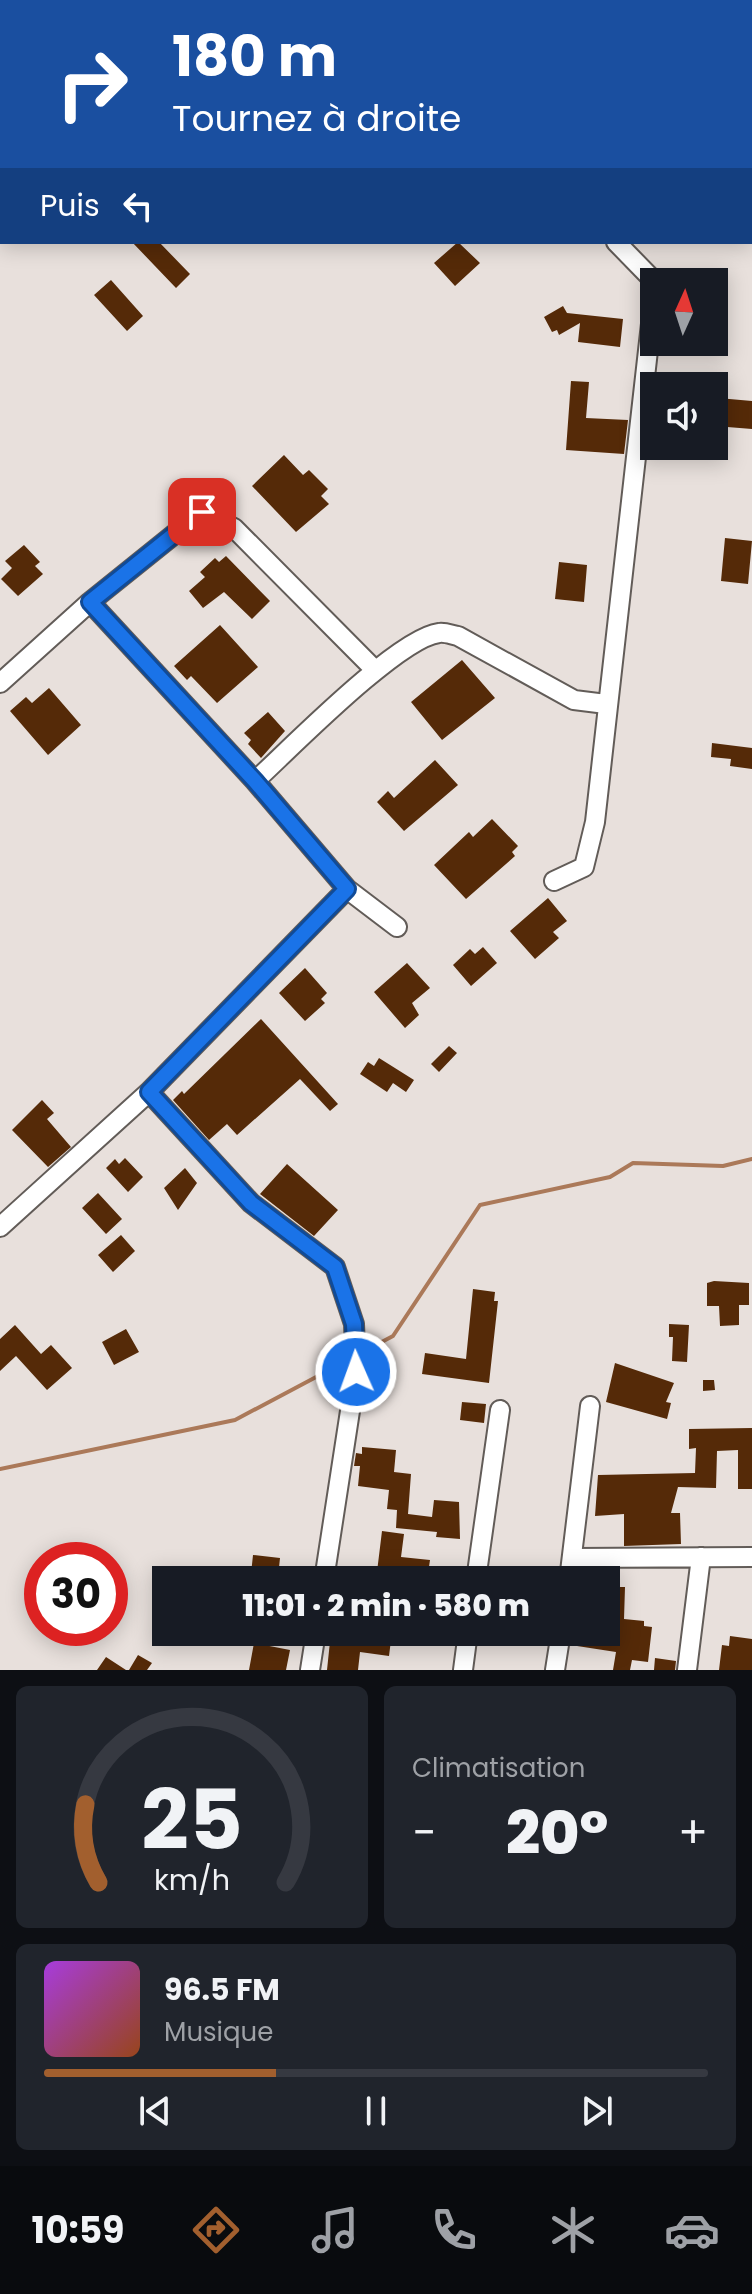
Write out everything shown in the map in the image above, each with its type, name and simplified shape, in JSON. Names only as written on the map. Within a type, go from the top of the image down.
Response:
[{"type":"street","points":[[618,244],[641,268]]},
{"type":"street","points":[[554,881],[584,867],[595,822],[648,356]]},
{"type":"street","points":[[0,683],[90,602],[202,512],[234,528],[375,670]]},
{"type":"street","points":[[90,602],[255,781],[347,889],[397,927]]},
{"type":"street","points":[[255,781],[375,670],[426,637],[441,632],[458,636],[574,700],[606,704]]},
{"type":"street","points":[[0,1227],[149,1092],[347,889]]},
{"type":"street","points":[[149,1092],[251,1203],[335,1267],[354,1324],[356,1372],[326,1566]]},
{"type":"street","points":[[572,1566],[590,1406]]},
{"type":"street","points":[[478,1566],[500,1410]]},
{"type":"street","points":[[687,1670],[701,1557]]},
{"type":"street","points":[[573,1558],[752,1557]]},
{"type":"street","points":[[310,1670],[314,1646]]},
{"type":"street","points":[[463,1670],[466,1646]]},
{"type":"street","points":[[555,1670],[559,1646]]},
{"type":"building","points":[[134,244],[161,244],[190,274],[176,288]]},
{"type":"building","points":[[456,244],[460,244],[480,263],[455,286],[434,263]]},
{"type":"building","points":[[111,280],[143,316],[127,331],[94,295]]},
{"type":"building","points":[[563,306],[567,313],[623,319],[620,347],[578,342],[580,323],[559,335],[557,330],[552,332],[544,317]]},
{"type":"building","points":[[571,381],[589,382],[586,418],[628,420],[624,454],[566,450]]},
{"type":"building","points":[[728,399],[752,401],[752,429],[728,427]]},
{"type":"building","points":[[284,455],[303,475],[309,470],[328,489],[321,496],[329,504],[296,532],[252,486]]},
{"type":"building","points":[[725,538],[752,541],[748,584],[721,581]]},
{"type":"building","points":[[24,545],[40,562],[35,566],[43,574],[18,596],[1,579],[12,568],[5,561]]},
{"type":"building","points":[[226,556],[270,601],[252,619],[224,592],[203,608],[189,591],[205,577],[200,572],[215,558],[219,562]]},
{"type":"building","points":[[559,562],[587,565],[584,602],[555,599]]},
{"type":"building","points":[[220,625],[258,667],[217,703],[191,676],[187,680],[174,666]]},
{"type":"building","points":[[462,660],[495,698],[442,740],[411,702]]},
{"type":"building","points":[[49,688],[81,725],[48,755],[10,711],[26,697],[32,703]]},
{"type":"building","points":[[268,712],[285,731],[261,758],[248,744],[251,740],[244,733]]},
{"type":"building","points":[[712,743],[752,748],[752,769],[730,766],[731,759],[711,757]]},
{"type":"building","points":[[435,760],[458,785],[404,831],[377,802],[388,791],[394,798]]},
{"type":"building","points":[[492,819],[518,846],[512,852],[515,856],[466,899],[434,865],[469,832],[473,837]]},
{"type":"building","points":[[548,898],[567,921],[553,932],[559,938],[535,959],[510,931]]},
{"type":"building","points":[[483,947],[497,963],[471,986],[453,965],[470,949],[475,954]]},
{"type":"building","points":[[407,963],[430,988],[412,1003],[419,1015],[405,1028],[374,992]]},
{"type":"building","points":[[305,968],[327,993],[321,999],[325,1003],[305,1021],[279,993]]},
{"type":"building","points":[[261,1019],[338,1104],[330,1111],[300,1079],[237,1135],[227,1124],[209,1140],[173,1100],[182,1091],[184,1094]]},
{"type":"building","points":[[449,1046],[457,1053],[439,1072],[431,1064]]},
{"type":"building","points":[[379,1058],[414,1080],[406,1092],[393,1083],[387,1092],[360,1074],[368,1062],[374,1066]]},
{"type":"building","points":[[42,1100],[54,1113],[47,1119],[71,1147],[48,1167],[12,1130]]},
{"type":"building","points":[[125,1158],[143,1177],[128,1192],[106,1168],[115,1159],[119,1164]]},
{"type":"building","points":[[287,1164],[338,1210],[314,1236],[260,1194]]},
{"type":"building","points":[[185,1168],[197,1183],[178,1210],[164,1188]]},
{"type":"building","points":[[98,1193],[122,1219],[106,1234],[82,1208]]},
{"type":"building","points":[[121,1235],[135,1251],[113,1272],[98,1255]]},
{"type":"building","points":[[707,1283],[749,1283],[749,1305],[739,1305],[739,1325],[720,1326],[719,1306],[707,1306]]},
{"type":"building","points":[[473,1289],[495,1292],[494,1301],[498,1301],[489,1383],[422,1374],[425,1353],[466,1359]]},
{"type":"building","points":[[669,1324],[689,1325],[687,1362],[672,1361],[673,1337],[669,1337]]},
{"type":"building","points":[[15,1325],[41,1354],[51,1345],[72,1368],[47,1390],[16,1356],[0,1371],[0,1339]]},
{"type":"building","points":[[126,1329],[139,1352],[114,1365],[102,1342]]},
{"type":"building","points":[[615,1363],[674,1383],[666,1402],[671,1403],[667,1419],[606,1402]]},
{"type":"building","points":[[703,1380],[714,1380],[715,1390],[703,1391]]},
{"type":"building","points":[[462,1402],[486,1404],[484,1423],[460,1420]]},
{"type":"building","points":[[752,1428],[752,1489],[738,1489],[738,1450],[717,1451],[716,1488],[678,1487],[671,1513],[680,1513],[681,1544],[624,1546],[624,1514],[595,1516],[598,1475],[695,1473],[696,1448],[689,1449],[689,1429]]},
{"type":"building","points":[[362,1447],[396,1450],[394,1472],[411,1474],[408,1514],[432,1517],[434,1500],[459,1502],[460,1539],[436,1537],[437,1532],[396,1528],[397,1510],[387,1509],[389,1490],[358,1486],[360,1466],[354,1466],[356,1453],[362,1454]]},
{"type":"building","points":[[382,1531],[404,1534],[401,1557],[430,1560],[429,1566],[378,1566]]},
{"type":"building","points":[[253,1555],[280,1558],[279,1566],[252,1566]]},
{"type":"building","points":[[620,1587],[625,1587],[624,1619],[644,1621],[644,1626],[652,1627],[648,1662],[632,1660],[630,1670],[613,1670],[616,1652],[577,1646],[620,1646]]},
{"type":"building","points":[[730,1636],[752,1639],[752,1670],[719,1670],[722,1645],[729,1646]]},
{"type":"building","points":[[253,1646],[290,1650],[286,1670],[249,1670]]},
{"type":"building","points":[[330,1646],[390,1646],[389,1656],[360,1652],[358,1670],[327,1670]]},
{"type":"building","points":[[138,1655],[152,1663],[147,1670],[129,1670]]},
{"type":"building","points":[[106,1657],[126,1670],[97,1670]]},
{"type":"building","points":[[655,1658],[676,1661],[675,1670],[654,1670]]},
{"type":"waterway","points":[[361,1353],[393,1336],[480,1205],[610,1177],[633,1163],[723,1166],[752,1159]]},
{"type":"waterway","points":[[0,1469],[235,1420],[350,1359]]},
{"type":"route","points":[[202,512],[90,602],[255,781],[347,889],[149,1092],[251,1203],[335,1267],[354,1324],[356,1372]]}]
